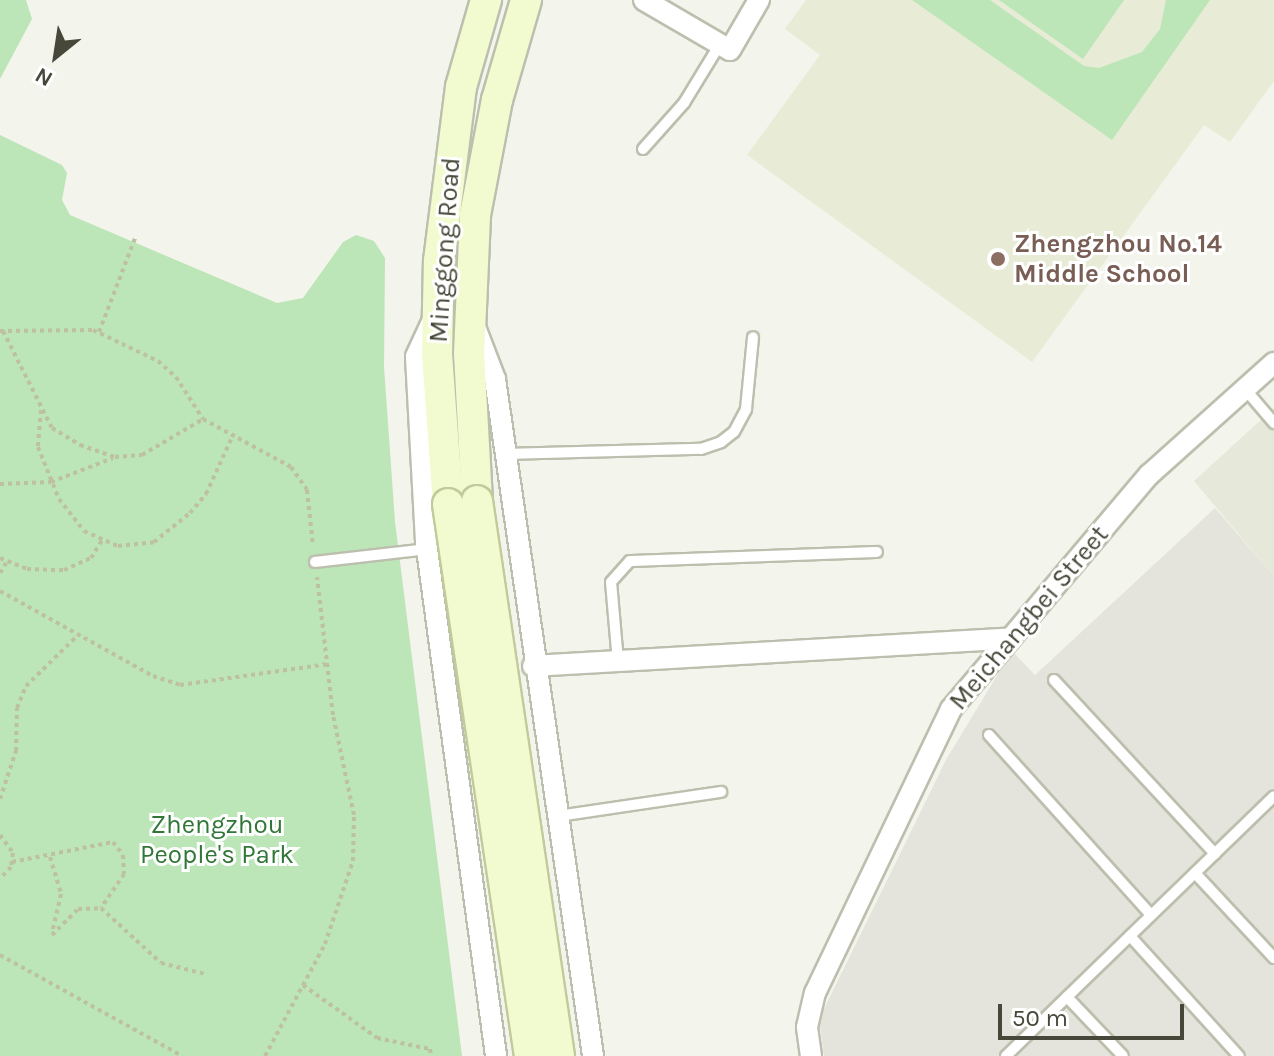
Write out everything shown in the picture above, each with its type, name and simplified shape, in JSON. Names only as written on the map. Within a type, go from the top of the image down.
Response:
[{"type":"main road","name":"Minggong Road","points":[[462,502],[437,311],[444,211],[461,87],[486,0]]},
{"type":"main road","name":"Minggong Road","points":[[462,502],[469,311],[482,166],[526,0]]},
{"type":"main road","points":[[462,502],[530,1056]]},
{"type":"main road","points":[[462,502],[559,1056]]},
{"type":"street","points":[[644,0],[730,50],[759,0]]},
{"type":"street","points":[[437,311],[416,357],[427,549],[496,1056]]},
{"type":"street","points":[[469,311],[495,379],[533,666],[593,1056]]},
{"type":"street","name":"Meichangbei Street","points":[[811,1056],[807,1027],[821,979],[951,709],[1149,475],[1274,363]]},
{"type":"street","points":[[533,666],[1008,639]]},
{"type":"lane","points":[[643,149],[684,103],[720,44]]},
{"type":"lane","points":[[504,454],[701,449],[721,442],[734,432],[746,409],[753,337]]},
{"type":"lane","points":[[1245,389],[1274,423]]},
{"type":"lane","points":[[315,562],[427,549]]},
{"type":"lane","points":[[618,662],[611,582],[630,561],[877,552]]},
{"type":"lane","points":[[1054,680],[1215,854]]},
{"type":"lane","points":[[989,735],[1151,915]]},
{"type":"lane","points":[[556,816],[721,792]]},
{"type":"lane","points":[[1006,1056],[1274,796]]},
{"type":"lane","points":[[1195,873],[1274,958]]},
{"type":"lane","points":[[1130,936],[1239,1056]]},
{"type":"lane","points":[[1067,997],[1123,1056]]},
{"type":"path","points":[[99,332],[135,238]]},
{"type":"path","points":[[115,457],[52,428],[1,331],[64,327],[99,332],[158,361],[176,377],[203,419],[291,467],[307,490],[327,664],[354,815],[353,861],[342,902],[265,1056]]},
{"type":"path","points":[[41,410],[38,447],[51,482],[84,531],[118,546],[154,542],[170,532],[206,494],[233,435]]},
{"type":"path","points":[[0,484],[51,482],[115,457],[142,455],[203,419]]},
{"type":"path","points":[[0,558],[6,563],[64,570],[91,558],[103,539]]},
{"type":"path","points":[[0,573],[6,563]]},
{"type":"path","points":[[0,591],[78,635],[180,685],[327,664]]},
{"type":"path","points":[[0,799],[16,751],[17,708],[26,686],[78,635]]},
{"type":"path","points":[[0,835],[8,840],[12,862],[0,879]]},
{"type":"path","points":[[12,862],[113,842],[118,846],[124,874],[101,908]]},
{"type":"path","points":[[50,856],[61,894],[52,935],[78,909],[101,908],[161,963],[205,974]]},
{"type":"path","points":[[0,955],[182,1056]]},
{"type":"path","points":[[303,985],[377,1038],[430,1049],[431,1056]]},
{"type":"shaded area","name":"Zhengzhou No.14 Middle School","points":[[806,0],[1274,0],[1274,81],[1230,142],[1204,125],[1032,362],[747,155],[820,55],[785,29]]},
{"type":"shaded area","points":[[1274,408],[1274,576],[1194,481]]},
{"type":"shaded area","points":[[1215,508],[1274,576],[1274,1056],[824,1056],[819,1019],[947,758],[1012,651],[1035,675]]},
{"type":"green space","points":[[0,0],[26,0],[32,19],[0,79]]},
{"type":"green space","points":[[912,0],[990,0],[1084,66],[1099,68],[1142,52],[1160,29],[1166,0],[1210,0],[1112,140]]},
{"type":"green space","points":[[999,0],[1124,0],[1083,59]]},
{"type":"green space","name":"Zhengzhou People's Park","points":[[0,135],[62,165],[67,173],[62,200],[70,215],[277,303],[303,298],[343,242],[356,235],[374,241],[385,258],[384,367],[395,522],[462,1056],[0,1056]]},
{"type":"place","name":"Zhengzhou No.14 Middle School","points":[[998,259]]}]
